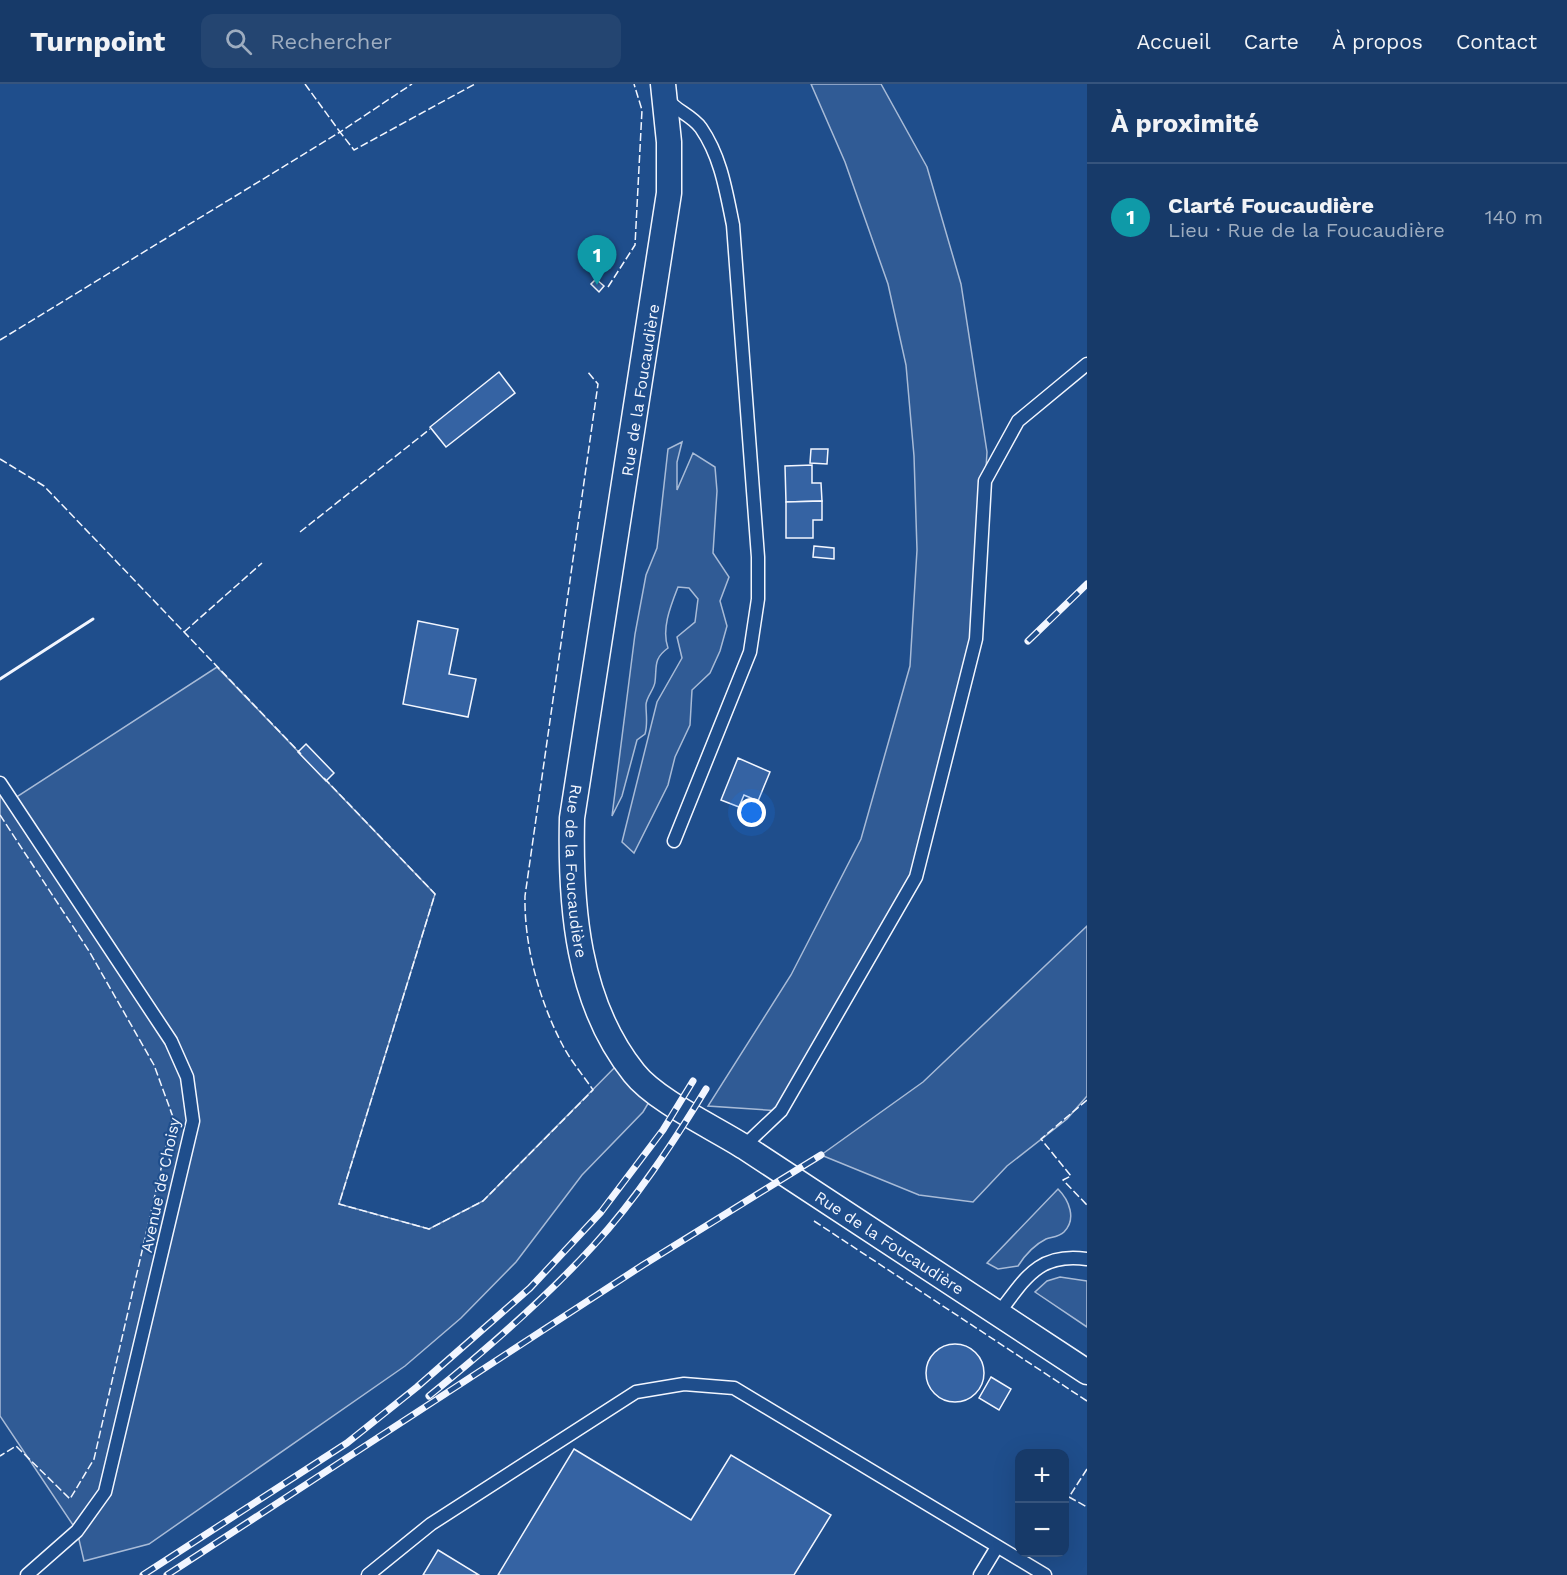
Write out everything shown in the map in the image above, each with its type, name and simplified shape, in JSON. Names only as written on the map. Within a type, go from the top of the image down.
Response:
[{"type":"street","name":"Rue de la Foucaudière","points":[[665,89],[669,193],[650,330],[579,761],[572,818],[573,912],[579,944],[598,1007],[608,1030],[635,1074],[655,1092],[744,1146],[1087,1372]]},
{"type":"lane","points":[[665,89],[670,104],[693,118],[713,149],[722,172],[733,225],[758,557],[758,599],[750,652],[674,841]]},
{"type":"lane","points":[[744,1146],[781,1111],[916,877],[976,639],[985,481],[1018,421],[1087,364]]},
{"type":"lane","name":"Avenue de Choisy","points":[[0,783],[171,1041],[187,1077],[193,1121],[105,1492],[77,1531],[27,1575]]},
{"type":"lane","points":[[998,1314],[1032,1270],[1048,1261],[1072,1257],[1087,1259]]},
{"type":"lane","points":[[368,1575],[431,1524],[636,1392],[684,1384],[734,1388],[1045,1575]]},
{"type":"lane","points":[[980,1575],[997,1547]]},
{"type":"shaded area","points":[[811,84],[881,84],[927,167],[961,284],[987,452],[976,639],[916,877],[781,1111],[708,1106],[791,975],[861,839],[910,666],[917,550],[914,456],[906,365],[888,284],[845,162]]},
{"type":"shaded area","points":[[682,442],[677,462],[677,490],[693,453],[715,467],[717,491],[713,553],[729,577],[720,601],[727,626],[720,651],[710,673],[692,690],[690,725],[675,757],[668,785],[634,853],[622,842],[657,702],[682,658],[677,637],[695,622],[698,599],[689,588],[678,587],[666,625],[668,648],[658,659],[654,685],[646,702],[645,734],[637,740],[622,796],[612,816],[635,634],[646,575],[657,548],[668,449]]},
{"type":"shaded area","points":[[217,667],[435,894],[339,1204],[429,1229],[483,1201],[624,1058],[655,1092],[643,1112],[582,1175],[516,1262],[461,1318],[405,1366],[149,1544],[84,1561],[77,1531],[0,1416],[0,782],[12,800]]},
{"type":"shaded area","points":[[1087,926],[1087,1096],[1067,1119],[1007,1166],[973,1202],[919,1195],[821,1155],[923,1082]]},
{"type":"shaded area","points":[[1058,1189],[1068,1204],[1071,1216],[1064,1232],[1038,1244],[1018,1266],[998,1269],[987,1263]]},
{"type":"shaded area","points":[[1060,1277],[1087,1281],[1087,1327],[1035,1292],[1047,1281]]},
{"type":"building","points":[[596,279],[604,286],[599,292],[591,284]]},
{"type":"building","points":[[499,372],[515,393],[446,447],[430,427]]},
{"type":"building","points":[[811,449],[828,449],[827,464],[810,463]]},
{"type":"building","points":[[812,465],[812,483],[821,483],[822,501],[786,502],[785,466]]},
{"type":"building","points":[[822,501],[822,520],[813,520],[813,538],[786,538],[786,502]]},
{"type":"building","points":[[814,546],[834,548],[834,559],[813,557]]},
{"type":"building","points":[[418,621],[458,629],[449,674],[476,679],[468,717],[403,704]]},
{"type":"building","points":[[306,744],[334,773],[326,781],[298,752]]},
{"type":"building","points":[[738,758],[770,772],[758,801],[744,795],[739,807],[721,800]]},
{"type":"building","points":[[955,1344],[966,1346],[979,1357],[984,1373],[982,1384],[971,1397],[955,1402],[944,1400],[931,1389],[926,1373],[928,1362],[939,1349]]},
{"type":"building","points":[[991,1377],[1011,1389],[999,1410],[979,1398]]},
{"type":"building","points":[[574,1449],[691,1520],[731,1455],[831,1515],[794,1575],[498,1575]]},
{"type":"building","points":[[438,1550],[479,1575],[423,1575]]},
{"type":"railway","points":[[1028,641],[1087,584]]},
{"type":"railway","points":[[143,1575],[347,1443],[417,1387],[530,1288],[601,1212],[663,1130],[693,1081]]},
{"type":"railway","points":[[429,1396],[514,1324],[594,1245],[654,1170],[706,1089]]},
{"type":"railway","points":[[167,1575],[643,1265],[821,1155]]},
{"type":"fence","points":[[305,84],[340,132],[412,84]]},
{"type":"fence","points":[[0,340],[340,132],[354,150],[475,84]]},
{"type":"fence","points":[[608,287],[635,245],[642,110],[634,84]]},
{"type":"fence","points":[[324,778],[435,894],[339,1204],[429,1229],[483,1201],[593,1090],[565,1050],[546,1009],[534,972],[525,915],[525,896],[598,384],[587,371]]},
{"type":"fence","points":[[300,532],[430,429]]},
{"type":"fence","points":[[0,459],[44,486],[301,754]]},
{"type":"fence","points":[[184,632],[262,563]]},
{"type":"fence","points":[[0,815],[89,951],[154,1065],[173,1117],[94,1459],[70,1499],[16,1446],[0,1456]]},
{"type":"fence","points":[[1087,1100],[1041,1139],[1071,1176],[1063,1180],[1087,1205]]},
{"type":"fence","points":[[814,1221],[1087,1401]]},
{"type":"fence","points":[[1087,1469],[1069,1497],[1087,1507]]},
{"type":"wall","points":[[0,679],[93,619]]},
{"type":"place","name":"Clarté Foucaudière","points":[[597,285]]}]
